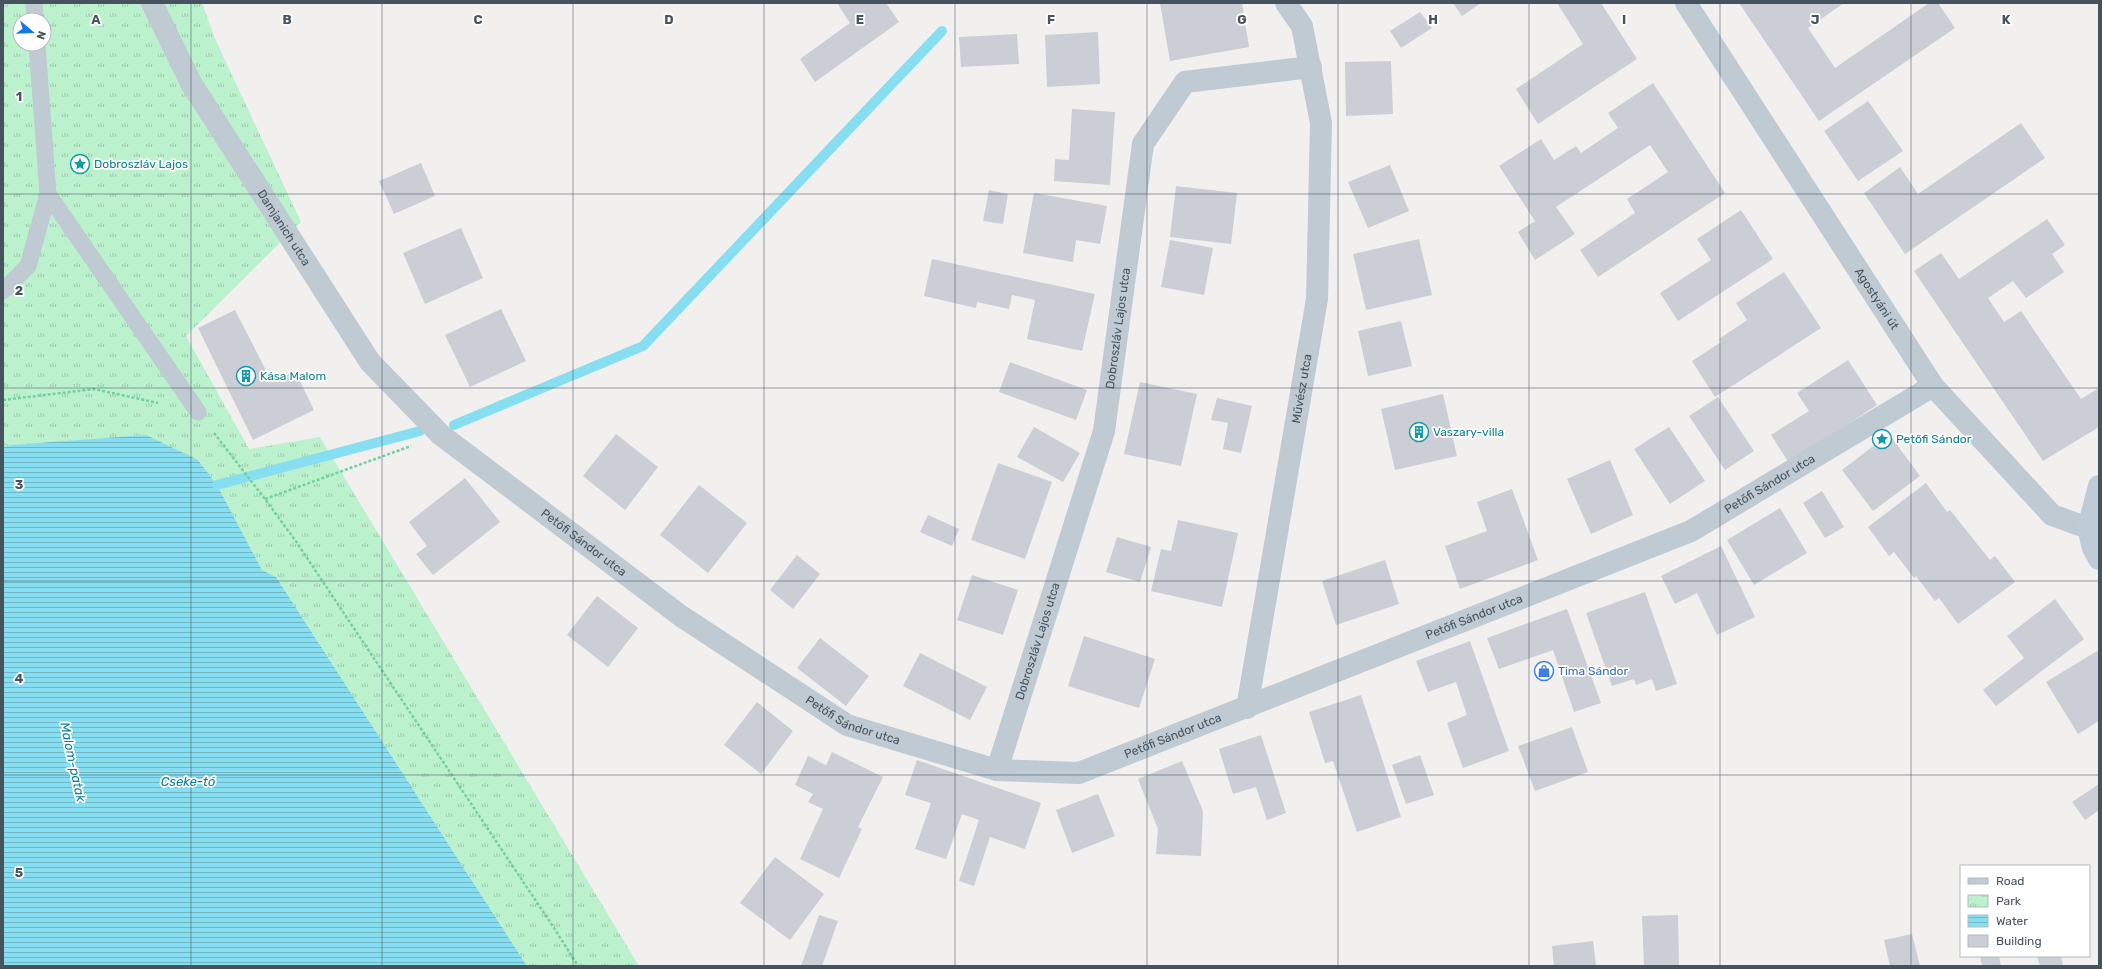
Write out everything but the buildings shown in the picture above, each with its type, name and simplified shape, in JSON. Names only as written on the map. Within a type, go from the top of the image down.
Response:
[{"type":"main road","points":[[2099,486],[2088,528],[2093,548],[2099,559]]},
{"type":"street","name":"Damjanich utca","points":[[152,3],[191,83],[370,362],[441,435]]},
{"type":"street","points":[[1286,3],[1302,26],[1311,67]]},
{"type":"street","name":"Agostyáni út","points":[[1686,3],[1933,386],[2052,515],[2088,528]]},
{"type":"street","name":"Művész utca","points":[[1247,708],[1317,300],[1321,123],[1311,67]]},
{"type":"street","name":"Dobroszláv Lajos utca","points":[[997,770],[1104,431],[1143,144],[1185,82],[1311,67]]},
{"type":"street","name":"Petőfi Sándor utca","points":[[441,435],[681,616],[847,725],[997,770],[1079,773],[1247,708],[1691,531],[1933,386]]},
{"type":"lane","points":[[3,291],[28,266],[48,194],[38,52]]},
{"type":"lane","points":[[48,194],[198,412]]},
{"type":"path","points":[[3,400],[94,389],[198,412],[266,499],[552,924],[578,966]]},
{"type":"path","points":[[266,499],[441,435]]},
{"type":"path","points":[[403,449],[404,444]]},
{"type":"green space","points":[[3,3],[202,3],[216,41],[301,222],[186,336],[249,449],[320,437],[639,966],[527,966],[276,577],[262,570],[217,485],[198,460],[12,445],[3,447]]},
{"type":"water","name":"Cseke-tó","points":[[146,435],[198,460],[217,485],[262,570],[276,577],[527,966],[3,966],[3,447],[12,445]]},
{"type":"waterway","points":[[454,425],[643,346],[942,31]]},
{"type":"waterway","points":[[217,485],[420,431]]},
{"type":"place","name":"Dobroszláv Lajos","points":[[80,164]]},
{"type":"place","name":"Kása Malom","points":[[246,376]]},
{"type":"place","name":"Vaszary-villa","points":[[1419,432]]},
{"type":"place","name":"Petőfi Sándor","points":[[1882,439]]},
{"type":"place","name":"Tima Sándor","points":[[1544,671]]},
{"type":"water label","name":"Malom-patak","points":[[73,762]]}]
